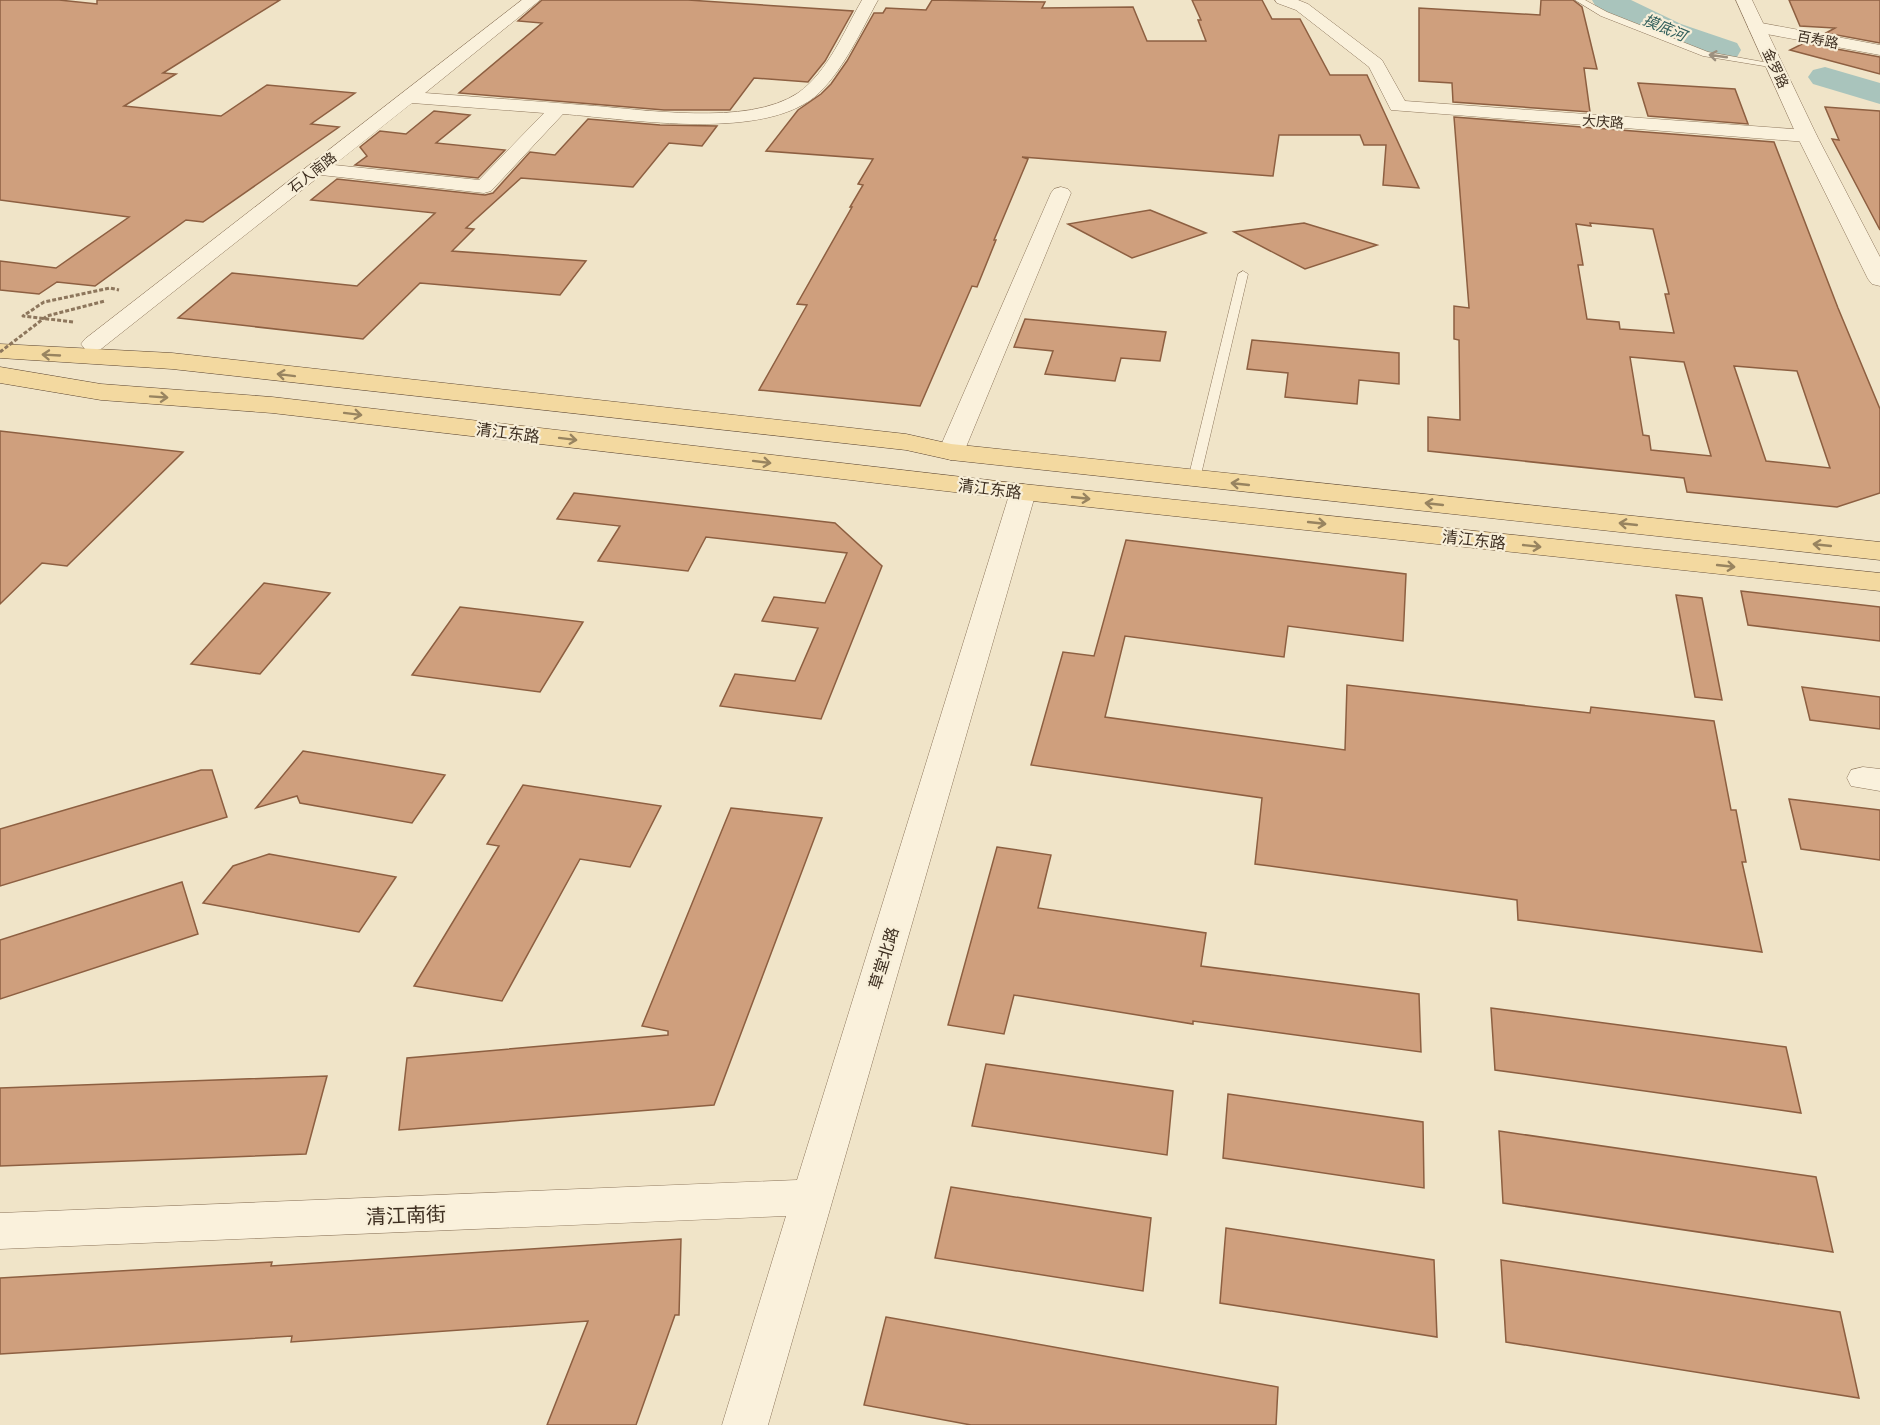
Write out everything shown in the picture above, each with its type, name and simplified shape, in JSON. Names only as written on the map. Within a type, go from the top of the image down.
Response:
[{"type":"main road","name":"清江东路","points":[[0,331],[38,333],[172,361]]},
{"type":"main road","name":"清江东路","points":[[0,352],[172,361],[906,442],[951,452],[1880,551]]},
{"type":"main road","name":"清江东路","points":[[0,375],[101,393]]},
{"type":"main road","name":"清江东路","points":[[0,393],[23,395],[101,393],[272,405],[1023,492],[1880,582]]},
{"type":"street","name":"石人南路","points":[[93,344],[532,0]]},
{"type":"street","points":[[408,97],[698,119],[728,118],[788,106],[807,95],[823,77],[870,0]]},
{"type":"street","name":"大庆路","points":[[1283,0],[1302,7],[1376,64],[1398,106],[1807,136]]},
{"type":"street","name":"金罗路","points":[[1744,0],[1807,136]]},
{"type":"street","name":"百寿路","points":[[1756,27],[1880,50]]},
{"type":"street","points":[[316,169],[484,187],[558,109]]},
{"type":"street","points":[[1807,136],[1878,272]]},
{"type":"street","points":[[951,452],[1061,193]]},
{"type":"street","name":"草堂北路","points":[[745,1425],[1023,492]]},
{"type":"street","name":"清江南街","points":[[0,1231],[812,1197]]},
{"type":"lane","points":[[1579,0],[1604,14],[1706,54],[1776,65]]},
{"type":"lane","points":[[1194,479],[1243,274]]},
{"type":"path","points":[[72,322],[23,316],[44,302],[110,288],[121,290],[112,297]]},
{"type":"path","points":[[0,352],[47,316],[105,301]]},
{"type":"building","points":[[0,0],[59,0],[97,4],[97,0],[280,0],[163,73],[176,74],[124,106],[221,116],[267,85],[355,93],[311,124],[339,127],[203,222],[186,220],[95,286],[57,282],[39,294],[0,290],[0,261],[56,268],[129,217],[0,200]]},
{"type":"building","points":[[542,0],[688,0],[853,11],[825,61],[808,82],[754,78],[730,110],[664,110],[459,93],[542,23],[518,21]]},
{"type":"building","points":[[932,0],[1045,2],[1042,8],[1133,7],[1147,41],[1206,41],[1198,20],[1201,20],[1192,0],[1262,0],[1272,19],[1300,19],[1330,75],[1367,75],[1419,188],[1383,185],[1386,145],[1364,145],[1360,135],[1279,135],[1273,176],[1022,157],[1028,159],[977,287],[972,286],[920,406],[759,390],[807,305],[797,304],[852,207],[850,207],[863,185],[858,184],[873,159],[766,151],[798,110],[831,84],[874,13],[883,13],[886,8],[926,10]]},
{"type":"building","points":[[1541,0],[1573,0],[1582,7],[1597,69],[1584,68],[1590,112],[1453,102],[1452,83],[1419,81],[1419,8],[1540,15]]},
{"type":"building","points":[[1789,0],[1880,0],[1880,43],[1826,33],[1835,28],[1800,26]]},
{"type":"building","points":[[1804,43],[1880,57],[1880,74],[1790,50]]},
{"type":"building","points":[[1638,83],[1735,89],[1748,124],[1648,116]]},
{"type":"building","points":[[1825,107],[1880,111],[1880,230],[1832,139],[1839,140]]},
{"type":"building","points":[[434,111],[470,115],[436,143],[505,150],[478,178],[355,165],[367,156],[360,147],[380,131],[406,134]]},
{"type":"building","points":[[1454,117],[1774,142],[1880,409],[1880,493],[1837,507],[1687,492],[1684,478],[1428,451],[1428,417],[1460,420],[1459,340],[1454,339],[1454,306],[1469,308]],"holes":[[[1590,223],[1653,229],[1669,294],[1665,294],[1674,333],[1620,329],[1619,322],[1587,319],[1578,265],[1583,265],[1576,224],[1591,226]],[[1630,357],[1684,362],[1711,456],[1651,450],[1649,436],[1643,435]],[[1734,366],[1797,371],[1830,468],[1766,461]]]},
{"type":"building","points":[[588,119],[660,125],[717,126],[702,146],[669,143],[633,187],[521,178],[466,228],[474,229],[452,251],[586,261],[560,295],[420,283],[363,339],[178,318],[232,273],[357,286],[435,213],[311,200],[337,179],[485,195],[493,193],[530,152],[555,155]]},
{"type":"building","points":[[1150,210],[1206,233],[1132,258],[1068,224]]},
{"type":"building","points":[[1304,223],[1377,245],[1305,269],[1234,232]]},
{"type":"building","points":[[1025,319],[1166,332],[1160,361],[1121,358],[1115,381],[1045,374],[1053,351],[1014,347]]},
{"type":"building","points":[[1252,340],[1399,353],[1399,384],[1359,380],[1357,404],[1285,397],[1288,373],[1247,369]]},
{"type":"building","points":[[0,431],[183,452],[67,566],[42,563],[0,604]]},
{"type":"building","points":[[574,493],[835,523],[882,566],[821,719],[720,706],[735,674],[795,681],[818,628],[762,621],[774,597],[825,603],[847,553],[706,537],[688,571],[598,561],[620,526],[557,519]]},
{"type":"building","points":[[1126,540],[1406,574],[1403,641],[1288,626],[1284,657],[1125,636],[1105,717],[1345,750],[1347,685],[1590,713],[1591,707],[1714,721],[1731,810],[1736,810],[1746,862],[1742,862],[1762,952],[1518,920],[1517,900],[1255,864],[1262,798],[1031,765],[1063,652],[1094,656]]},
{"type":"building","points":[[264,583],[330,593],[260,674],[191,664]]},
{"type":"building","points":[[1741,591],[1880,607],[1880,641],[1748,625]]},
{"type":"building","points":[[1676,595],[1702,598],[1722,700],[1695,697]]},
{"type":"building","points":[[460,607],[583,622],[540,692],[412,675]]},
{"type":"building","points":[[1802,687],[1880,697],[1880,729],[1810,720]]},
{"type":"building","points":[[303,751],[445,775],[412,823],[300,803],[297,796],[256,808]]},
{"type":"building","points":[[201,770],[212,770],[227,817],[0,886],[0,829]]},
{"type":"building","points":[[523,785],[661,806],[630,867],[580,859],[502,1001],[414,986],[499,846],[487,844]]},
{"type":"building","points":[[1789,799],[1880,810],[1880,860],[1801,849]]},
{"type":"building","points":[[731,808],[822,818],[714,1105],[399,1130],[407,1058],[668,1035],[668,1031],[642,1026]]},
{"type":"building","points":[[997,847],[1051,855],[1038,908],[1206,933],[1201,966],[1419,994],[1421,1052],[1193,1021],[1193,1024],[1014,995],[1004,1034],[948,1025]]},
{"type":"building","points":[[269,854],[396,877],[359,932],[203,903],[233,866]]},
{"type":"building","points":[[182,882],[198,934],[0,999],[0,940]]},
{"type":"building","points":[[1491,1008],[1786,1047],[1801,1113],[1495,1070]]},
{"type":"building","points":[[986,1064],[1173,1091],[1167,1155],[972,1126]]},
{"type":"building","points":[[327,1076],[306,1154],[0,1166],[0,1088]]},
{"type":"building","points":[[1228,1094],[1423,1122],[1424,1188],[1223,1158]]},
{"type":"building","points":[[1499,1131],[1816,1177],[1833,1252],[1503,1203]]},
{"type":"building","points":[[951,1187],[1151,1218],[1143,1291],[935,1258]]},
{"type":"building","points":[[1226,1228],[1434,1260],[1437,1337],[1220,1303]]},
{"type":"building","points":[[681,1239],[679,1315],[675,1315],[636,1425],[547,1425],[588,1321],[291,1342],[292,1336],[0,1354],[0,1278],[272,1262],[271,1266]]},
{"type":"building","points":[[1501,1260],[1840,1312],[1859,1398],[1506,1342]]},
{"type":"building","points":[[886,1317],[1278,1387],[1276,1425],[971,1425],[864,1405]]},
{"type":"waterway","name":"摸底河","points":[[1607,0],[1670,31],[1725,50]]},
{"type":"waterway","name":"摸底河","points":[[1825,77],[1880,94]]}]
